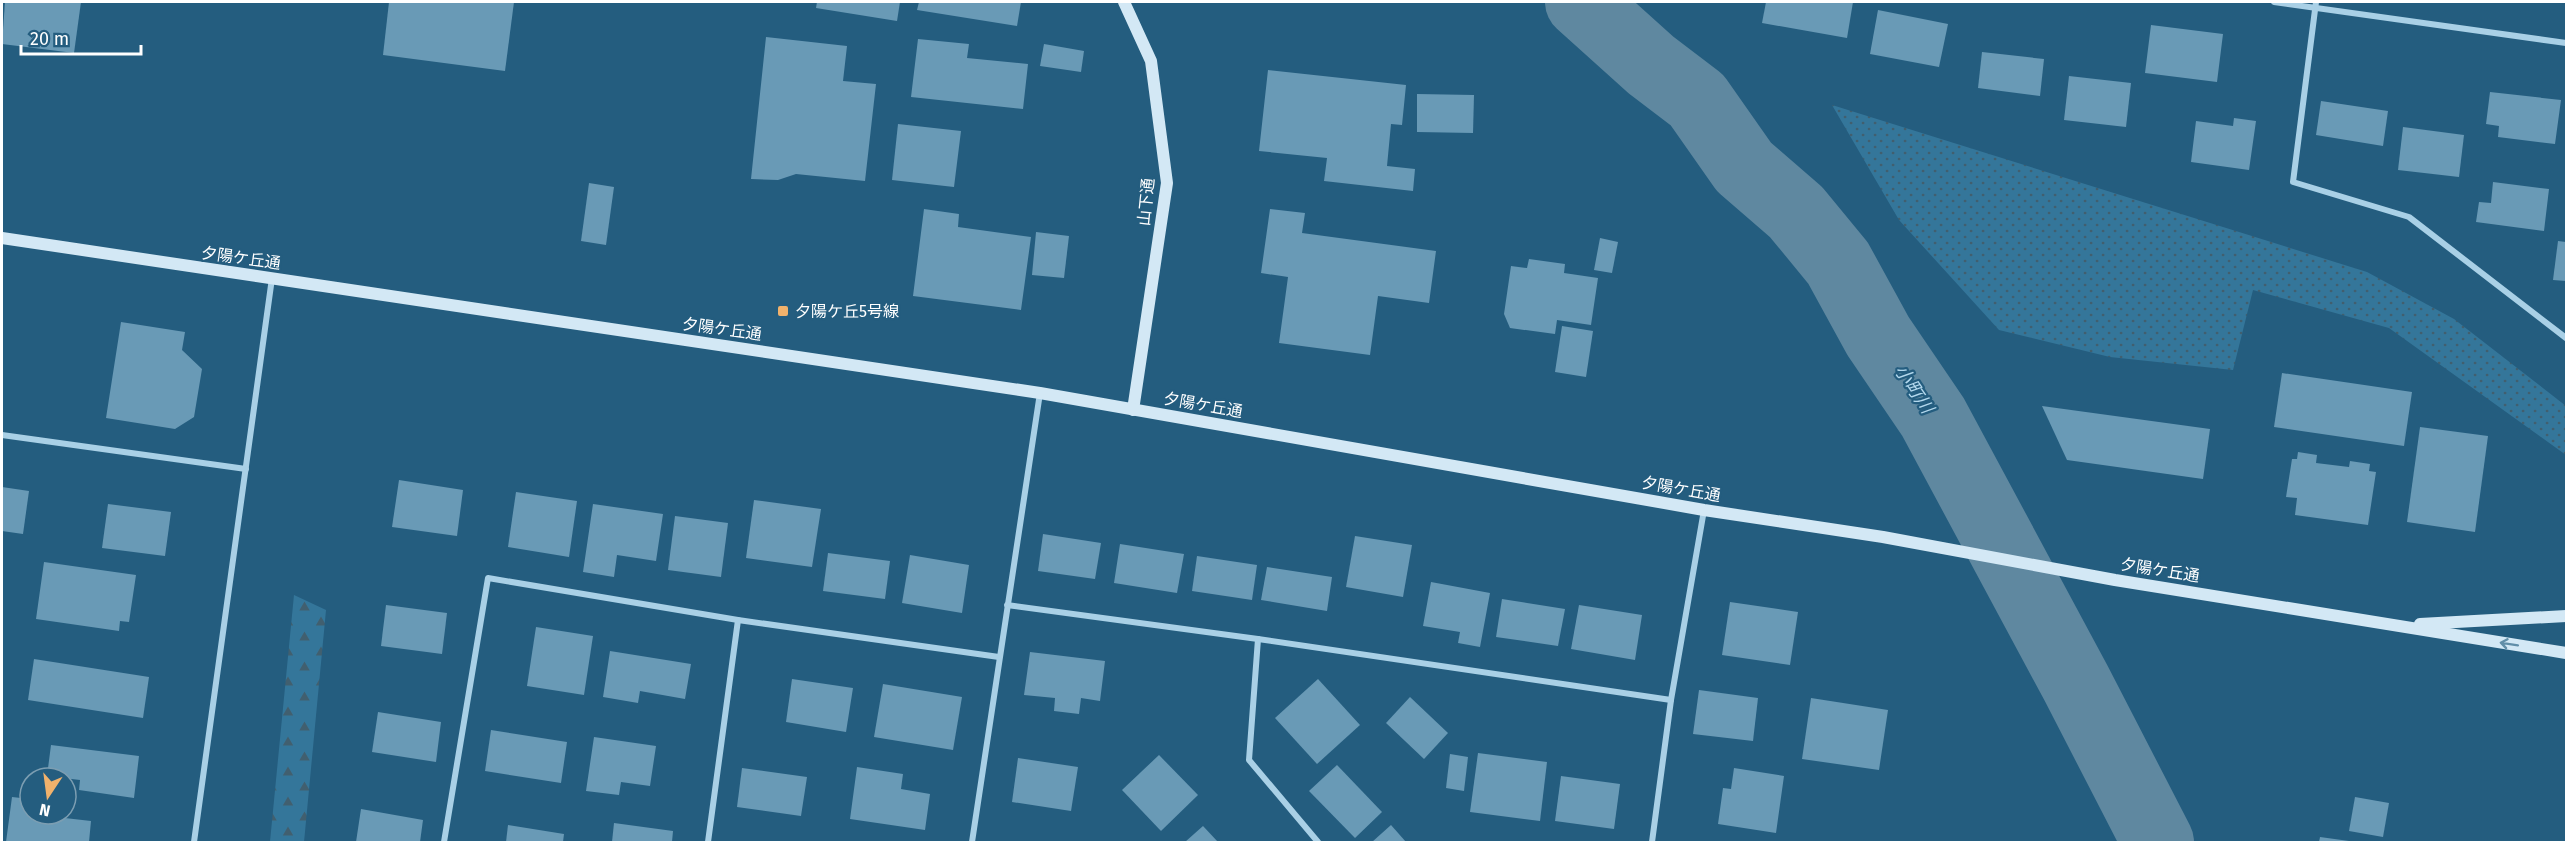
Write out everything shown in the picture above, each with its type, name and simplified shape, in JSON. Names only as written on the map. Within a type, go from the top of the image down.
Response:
[{"type":"street","name":"山下通","points":[[1125,2],[1151,61],[1167,183],[1133,410]]},
{"type":"street","points":[[2274,2],[2315,4],[2566,42]]},
{"type":"street","points":[[2315,4],[2293,182],[2409,217],[2566,338]]},
{"type":"street","name":"夕陽ケ丘通","points":[[2,238],[1040,393],[1704,510],[1883,537],[2115,580],[2566,653]]},
{"type":"street","points":[[194,843],[272,278]]},
{"type":"street","points":[[972,843],[1040,393]]},
{"type":"street","points":[[2,435],[246,469]]},
{"type":"street","points":[[1652,843],[1671,700],[1704,510]]},
{"type":"street","points":[[444,843],[488,578],[738,620],[999,657]]},
{"type":"street","points":[[1007,605],[1258,639],[1671,700]]},
{"type":"street","name":"夕陽ケ丘通","points":[[2395,625],[2566,616]]},
{"type":"street","points":[[708,843],[738,620]]},
{"type":"street","points":[[1258,639],[1249,760],[1318,843]]},
{"type":"green space","points":[[1832,105],[2367,272],[2454,319],[2566,406],[2566,455],[2389,328],[2253,290],[2233,370],[2110,357],[1999,330],[1899,220]]},
{"type":"green space","points":[[294,595],[326,610],[304,842],[270,842]]},
{"type":"building","points":[[5,2],[81,2],[74,53],[2,44]]},
{"type":"building","points":[[389,2],[514,2],[505,71],[383,55]]},
{"type":"building","points":[[817,2],[900,2],[897,21],[816,8]]},
{"type":"building","points":[[919,2],[1021,2],[1017,26],[917,10]]},
{"type":"building","points":[[1766,2],[1853,2],[1847,38],[1762,23]]},
{"type":"building","points":[[1878,10],[1948,24],[1939,67],[1870,54]]},
{"type":"building","points":[[2151,25],[2223,34],[2217,82],[2145,73]]},
{"type":"building","points":[[766,37],[847,46],[843,81],[876,84],[865,181],[796,174],[778,180],[751,179]]},
{"type":"building","points":[[918,39],[969,44],[967,58],[1028,64],[1023,109],[911,97]]},
{"type":"building","points":[[1044,44],[1084,51],[1081,72],[1040,66]]},
{"type":"building","points":[[1982,52],[2044,59],[2040,96],[1978,88]]},
{"type":"building","points":[[1268,70],[1406,85],[1402,125],[1391,124],[1387,166],[1415,169],[1413,191],[1324,181],[1327,158],[1259,151]]},
{"type":"building","points":[[2069,76],[2131,83],[2126,127],[2064,120]]},
{"type":"building","points":[[2490,92],[2561,100],[2555,144],[2498,137],[2499,126],[2486,124]]},
{"type":"building","points":[[1417,94],[1474,95],[1473,133],[1417,132]]},
{"type":"building","points":[[2321,101],[2388,111],[2383,146],[2316,135]]},
{"type":"building","points":[[2234,118],[2256,121],[2249,170],[2191,162],[2196,121],[2233,126]]},
{"type":"building","points":[[898,124],[961,131],[954,187],[892,180]]},
{"type":"building","points":[[2403,127],[2464,135],[2459,177],[2398,170]]},
{"type":"building","points":[[2493,182],[2549,189],[2544,231],[2476,222],[2479,202],[2491,203]]},
{"type":"building","points":[[589,183],[614,187],[606,245],[581,241]]},
{"type":"building","points":[[924,209],[959,214],[958,227],[1031,237],[1021,310],[913,296]]},
{"type":"building","points":[[1270,209],[1305,213],[1302,233],[1436,251],[1429,303],[1378,296],[1370,355],[1279,343],[1288,277],[1261,273]]},
{"type":"building","points":[[1036,232],[1069,236],[1064,278],[1032,275]]},
{"type":"building","points":[[1600,238],[1618,242],[1612,273],[1594,270]]},
{"type":"building","points":[[2558,241],[2566,242],[2566,281],[2553,280]]},
{"type":"building","points":[[1529,259],[1565,264],[1564,273],[1598,278],[1591,325],[1557,320],[1555,334],[1510,328],[1504,314],[1511,266],[1527,268]]},
{"type":"building","points":[[121,322],[185,332],[182,350],[202,369],[194,417],[175,429],[106,418]]},
{"type":"building","points":[[1562,326],[1593,331],[1586,377],[1555,372]]},
{"type":"building","points":[[2282,373],[2412,392],[2404,446],[2274,427]]},
{"type":"building","points":[[2042,406],[2210,429],[2203,479],[2067,460]]},
{"type":"building","points":[[2420,427],[2488,436],[2475,532],[2407,522]]},
{"type":"building","points":[[2298,452],[2317,455],[2316,463],[2349,467],[2350,461],[2370,464],[2369,471],[2376,472],[2368,525],[2295,515],[2297,498],[2286,497],[2292,459],[2297,459]]},
{"type":"building","points":[[399,480],[463,490],[457,536],[392,527]]},
{"type":"building","points":[[2,487],[29,491],[23,534],[2,531]]},
{"type":"building","points":[[516,492],[577,501],[569,557],[508,547]]},
{"type":"building","points":[[754,500],[821,509],[812,567],[746,558]]},
{"type":"building","points":[[108,504],[171,512],[165,556],[102,548]]},
{"type":"building","points":[[593,504],[663,514],[656,561],[617,555],[614,577],[583,572]]},
{"type":"building","points":[[675,516],[728,523],[721,577],[668,570]]},
{"type":"building","points":[[1043,534],[1101,543],[1095,579],[1038,571]]},
{"type":"building","points":[[1355,536],[1412,545],[1403,597],[1346,587]]},
{"type":"building","points":[[1120,544],[1184,554],[1177,593],[1114,583]]},
{"type":"building","points":[[828,553],[890,561],[885,599],[823,591]]},
{"type":"building","points":[[910,555],[969,565],[962,613],[902,603]]},
{"type":"building","points":[[1197,556],[1257,565],[1252,600],[1192,591]]},
{"type":"building","points":[[44,562],[136,575],[129,622],[120,621],[119,631],[36,619]]},
{"type":"building","points":[[1267,567],[1332,577],[1327,611],[1261,600]]},
{"type":"building","points":[[1431,582],[1490,593],[1480,647],[1458,643],[1460,632],[1423,626]]},
{"type":"building","points":[[1502,599],[1565,609],[1558,646],[1496,637]]},
{"type":"building","points":[[1730,602],[1798,612],[1790,665],[1722,655]]},
{"type":"building","points":[[386,605],[447,613],[442,654],[381,646]]},
{"type":"building","points":[[1579,605],[1642,615],[1635,660],[1571,649]]},
{"type":"building","points":[[536,627],[593,636],[584,695],[527,686]]},
{"type":"building","points":[[610,651],[691,664],[685,699],[640,691],[638,703],[603,697]]},
{"type":"building","points":[[1030,652],[1105,661],[1100,701],[1081,698],[1079,714],[1054,711],[1055,698],[1024,695]]},
{"type":"building","points":[[34,659],[149,677],[143,718],[28,700]]},
{"type":"building","points":[[792,679],[853,688],[846,732],[786,722]]},
{"type":"building","points":[[1318,679],[1360,725],[1317,764],[1275,718]]},
{"type":"building","points":[[883,684],[962,697],[953,750],[874,737]]},
{"type":"building","points":[[1699,690],[1758,698],[1753,741],[1693,734]]},
{"type":"building","points":[[1410,697],[1448,733],[1424,759],[1386,723]]},
{"type":"building","points":[[1811,698],[1888,710],[1879,770],[1802,759]]},
{"type":"building","points":[[378,712],[441,722],[436,762],[372,752]]},
{"type":"building","points":[[491,730],[567,742],[561,783],[485,771]]},
{"type":"building","points":[[594,737],[656,746],[650,786],[621,782],[619,795],[586,791]]},
{"type":"building","points":[[51,745],[139,756],[134,798],[79,790],[78,766],[48,766]]},
{"type":"building","points":[[1478,753],[1547,762],[1540,821],[1470,812]]},
{"type":"building","points":[[1450,754],[1468,757],[1464,791],[1446,788]]},
{"type":"building","points":[[1159,755],[1198,795],[1161,831],[1122,790]]},
{"type":"building","points":[[1018,758],[1078,767],[1071,811],[1012,802]]},
{"type":"building","points":[[1337,765],[1382,812],[1355,838],[1309,791]]},
{"type":"building","points":[[857,767],[903,774],[901,789],[930,794],[925,830],[850,819]]},
{"type":"building","points":[[742,768],[807,777],[801,816],[737,807]]},
{"type":"building","points":[[1734,768],[1784,776],[1776,833],[1718,824],[1723,788],[1731,789]]},
{"type":"building","points":[[1561,776],[1620,784],[1614,829],[1555,821]]},
{"type":"building","points":[[12,797],[18,798],[18,826],[78,826],[78,820],[91,821],[89,842],[6,842]]},
{"type":"building","points":[[2355,797],[2389,803],[2383,837],[2349,831]]},
{"type":"building","points":[[361,809],[423,820],[420,842],[356,842]]},
{"type":"building","points":[[614,823],[673,831],[672,842],[612,842]]},
{"type":"building","points":[[508,825],[564,834],[563,842],[506,842]]},
{"type":"building","points":[[1391,825],[1406,842],[1372,842]]},
{"type":"building","points":[[1203,826],[1218,842],[1185,842]]},
{"type":"building","points":[[2320,837],[2349,841],[2349,842],[2319,842]]},
{"type":"waterway","name":"小町川","points":[[1581,2],[1651,65],[1697,100],[1744,167],[1796,212],[1838,263],[1878,336],[1933,417],[2076,683],[2158,842]]},
{"type":"place","name":"夕陽ケ丘5号線","points":[[783,311]]}]
